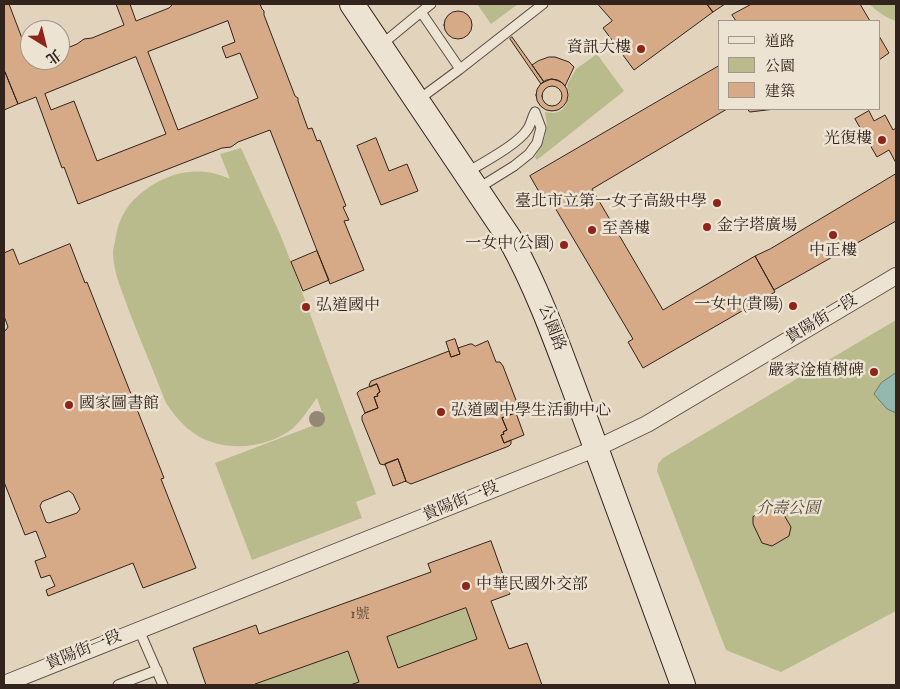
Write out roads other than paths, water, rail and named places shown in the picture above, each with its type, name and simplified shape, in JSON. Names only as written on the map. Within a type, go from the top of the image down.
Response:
[{"type":"street","name":"公園路","points":[[352,4],[510,238],[524,264],[538,293],[597,448],[683,685]]},
{"type":"street","name":"貴陽街一段","points":[[4,684],[597,448],[647,424],[896,276]]},
{"type":"lane","points":[[381,46],[431,4]]},
{"type":"lane","points":[[418,100],[543,4]]},
{"type":"lane","points":[[421,12],[460,69]]},
{"type":"lane","points":[[535,112],[541,128],[537,143],[529,154],[514,166],[471,181],[528,129],[535,112]]},
{"type":"lane","points":[[139,630],[164,685]]},
{"type":"lane","points":[[118,685],[135,682],[157,670]]},
{"type":"water","points":[[896,373],[896,413],[887,409],[874,394],[881,383]]},
{"type":"place","name":"資訊大樓","points":[[641,49]]},
{"type":"place","name":"光復樓","points":[[882,140]]},
{"type":"place","name":"臺北市立第一女子高級中學","points":[[717,203]]},
{"type":"place","name":"金字塔廣場","points":[[707,227]]},
{"type":"place","name":"至善樓","points":[[592,230]]},
{"type":"place","name":"中正樓","points":[[833,235]]},
{"type":"place","name":"一女中(公園)","points":[[564,245]]},
{"type":"place","name":"一女中(貴陽)","points":[[793,306]]},
{"type":"place","name":"弘道國中","points":[[306,307]]},
{"type":"place","name":"嚴家淦植樹碑","points":[[874,372]]},
{"type":"place","name":"國家圖書館","points":[[69,405]]},
{"type":"place","name":"弘道國中學生活動中心","points":[[441,412]]},
{"type":"place","name":"中華民國外交部","points":[[466,586]]},
{"type":"park label","name":"介壽公園","points":[[788,510]]}]
